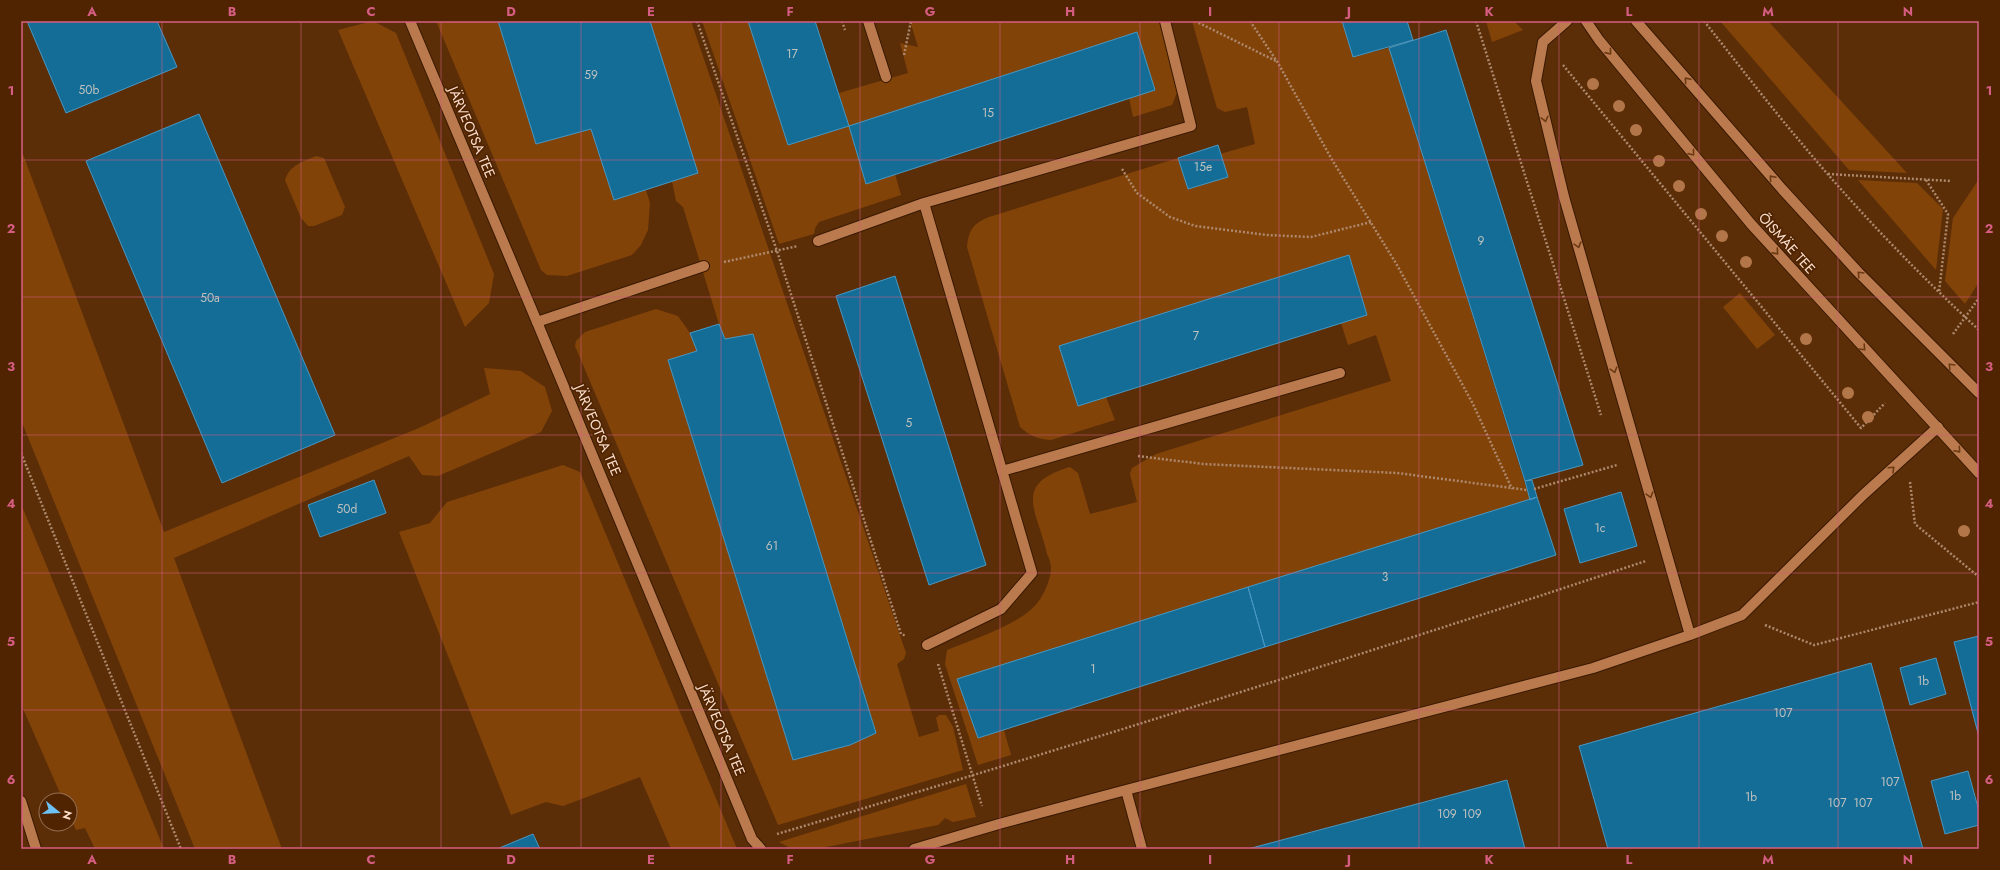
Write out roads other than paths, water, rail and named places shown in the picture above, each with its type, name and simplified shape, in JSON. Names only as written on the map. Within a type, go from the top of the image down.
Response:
[{"type":"street","name":"JÄRVEOTSA TEE","points":[[410,21],[749,832],[752,839],[761,849]]},
{"type":"street","points":[[868,21],[886,77]]},
{"type":"street","points":[[818,241],[924,203],[1191,126],[1165,21]]},
{"type":"street","points":[[1567,21],[1543,42],[1536,81],[1564,197],[1690,635]]},
{"type":"street","name":"ÕISMÄE TEE","points":[[1586,21],[1599,40],[1751,224],[1837,320],[1938,427],[1979,473]]},
{"type":"street","points":[[1636,21],[1782,189],[1858,272],[1979,393]]},
{"type":"street","points":[[924,203],[1032,573],[1001,609],[927,645]]},
{"type":"street","points":[[537,322],[704,266]]},
{"type":"street","points":[[1002,471],[1340,373]]},
{"type":"street","points":[[914,849],[999,824],[1126,790],[1593,668],[1690,635],[1742,615],[1863,495],[1938,427]]},
{"type":"street","points":[[1126,790],[1142,849]]},
{"type":"street","points":[[21,801],[36,849]]}]
